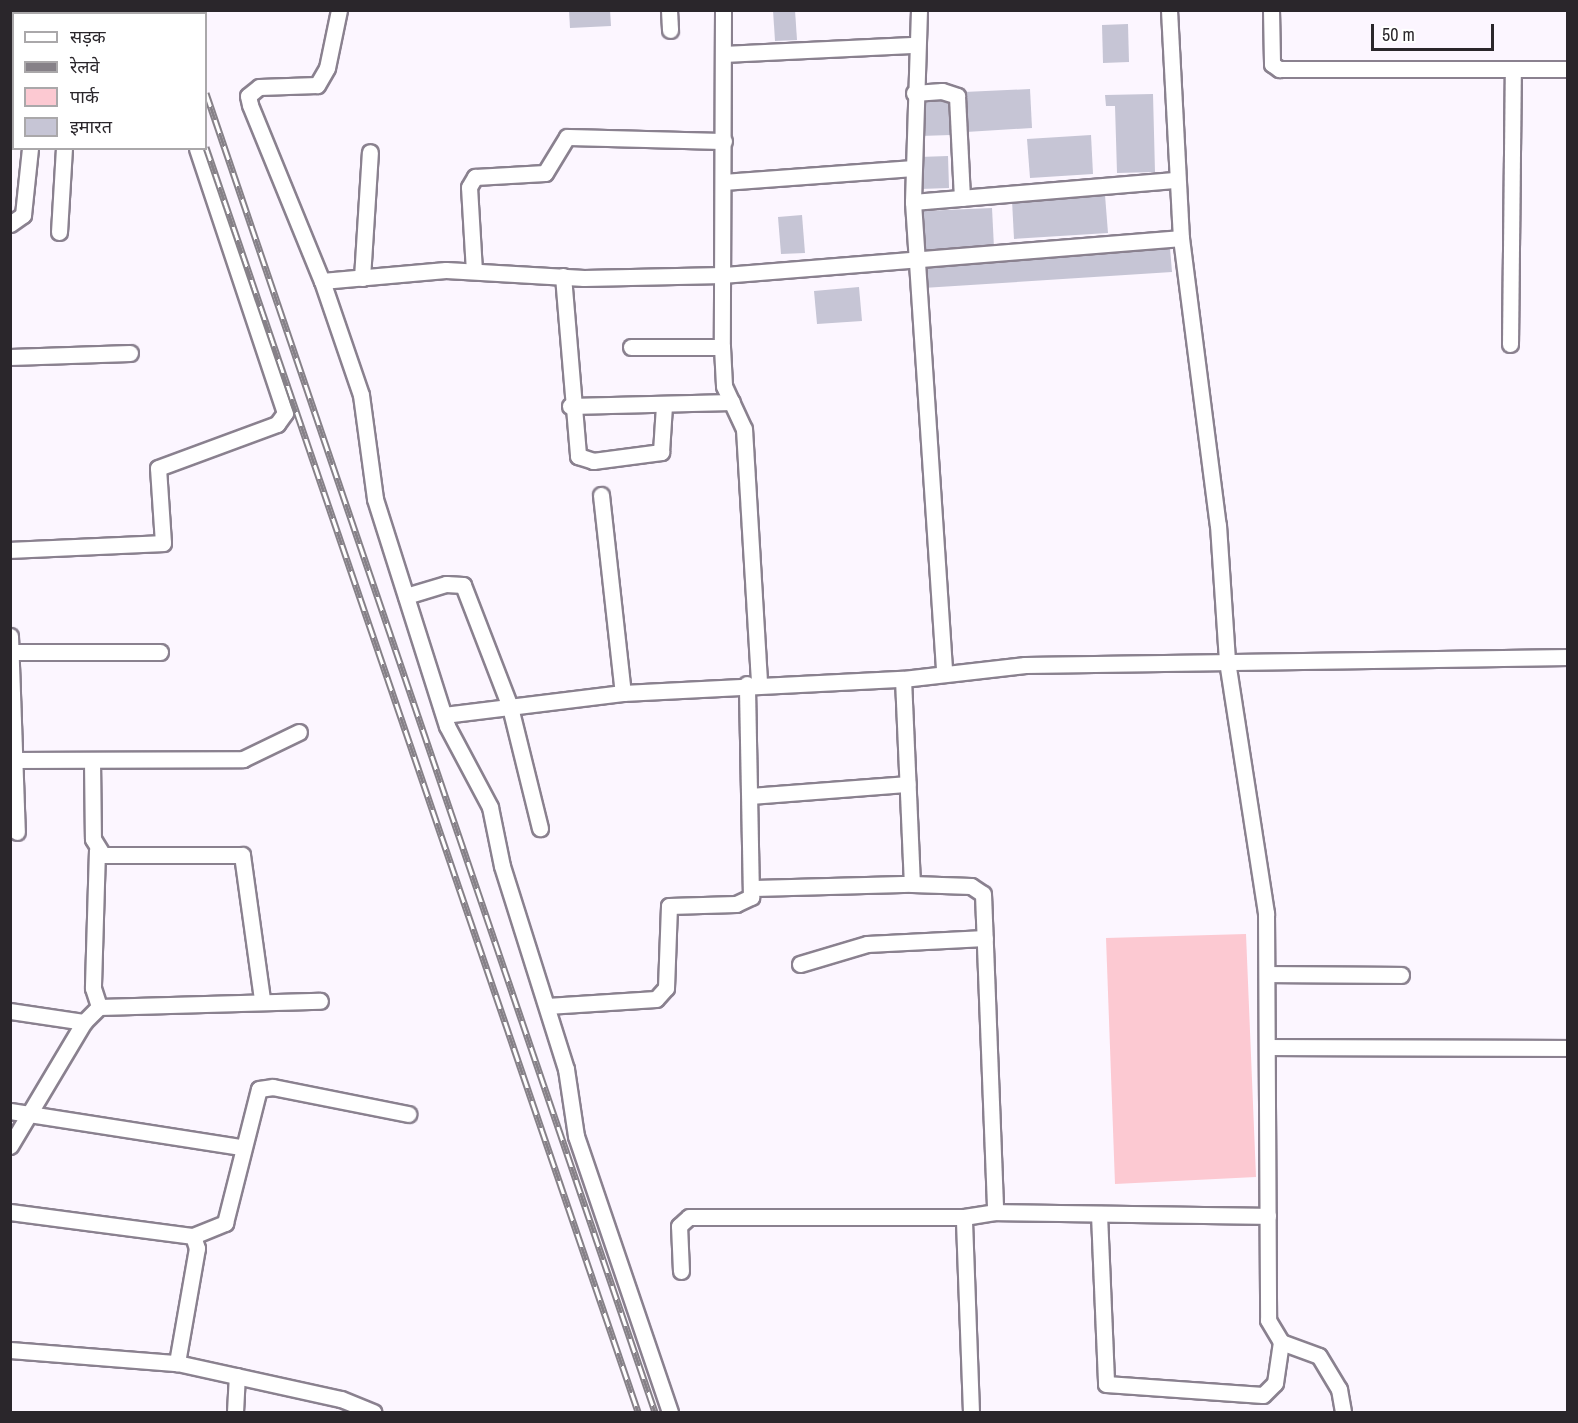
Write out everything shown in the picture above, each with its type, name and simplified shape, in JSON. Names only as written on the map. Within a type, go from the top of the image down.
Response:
[{"type":"street","points":[[339,10],[327,69],[317,85],[259,87],[248,96],[322,281],[361,395],[372,486],[444,716],[486,796],[566,1069],[576,1136],[670,1413]]},
{"type":"street","points":[[669,10],[670,30]]},
{"type":"street","points":[[547,1006],[663,995],[669,906],[745,903],[754,888],[751,796],[753,684],[744,429],[724,386],[722,347],[723,10]]},
{"type":"street","points":[[920,10],[914,93],[912,202],[944,674]]},
{"type":"street","points":[[1099,1214],[1106,1384],[1263,1395],[1275,1383],[1281,1342],[1268,1320],[1268,974],[1257,831],[1227,661],[1218,525],[1181,238],[1169,10]]},
{"type":"street","points":[[1271,10],[1272,64],[1280,69],[1513,71],[1568,69]]},
{"type":"street","points":[[723,54],[917,45]]},
{"type":"street","points":[[1510,344],[1513,71]]},
{"type":"street","points":[[914,93],[951,91],[957,96],[962,198]]},
{"type":"street","points":[[474,271],[469,187],[475,177],[545,173],[567,137],[724,141]]},
{"type":"street","points":[[10,224],[23,215],[30,150]]},
{"type":"street","points":[[59,232],[64,150]]},
{"type":"street","points":[[10,550],[163,543],[158,468],[277,424],[285,413],[198,150]]},
{"type":"street","points":[[362,278],[370,152]]},
{"type":"street","points":[[723,182],[913,168]]},
{"type":"street","points":[[912,202],[1177,180]]},
{"type":"street","points":[[10,184],[26,183]]},
{"type":"street","points":[[322,281],[474,271],[562,276],[723,275],[916,257],[1181,238]]},
{"type":"street","points":[[562,276],[573,446],[578,456],[593,461],[661,452],[664,405]]},
{"type":"street","points":[[631,347],[722,347]]},
{"type":"street","points":[[10,357],[130,354]]},
{"type":"street","points":[[570,406],[732,402]]},
{"type":"street","points":[[601,495],[623,693]]},
{"type":"street","points":[[406,596],[446,584],[463,585],[510,707],[540,828]]},
{"type":"street","points":[[10,636],[17,832]]},
{"type":"street","points":[[11,652],[160,652]]},
{"type":"street","points":[[444,716],[623,693],[753,684],[903,679],[1025,665],[1568,657]]},
{"type":"street","points":[[903,679],[912,884]]},
{"type":"street","points":[[13,760],[243,759],[299,732]]},
{"type":"street","points":[[92,761],[97,850],[93,988],[99,1007]]},
{"type":"street","points":[[751,796],[908,784]]},
{"type":"street","points":[[97,850],[112,857],[242,855],[262,1000]]},
{"type":"street","points":[[754,888],[912,884],[980,889],[985,938],[995,1212]]},
{"type":"street","points":[[800,964],[867,944],[985,938]]},
{"type":"street","points":[[1268,974],[1401,975]]},
{"type":"street","points":[[10,1146],[84,1022],[99,1007],[262,1000],[320,1001]]},
{"type":"street","points":[[10,1011],[84,1022]]},
{"type":"street","points":[[1269,1047],[1568,1048]]},
{"type":"street","points":[[10,1212],[110,1221],[193,1236],[225,1223],[241,1147],[255,1096],[266,1086],[408,1114]]},
{"type":"street","points":[[10,1111],[241,1147]]},
{"type":"street","points":[[681,1271],[680,1226],[689,1217],[964,1217],[995,1212],[1268,1216]]},
{"type":"street","points":[[964,1217],[971,1413]]},
{"type":"street","points":[[177,1363],[197,1248],[193,1236]]},
{"type":"street","points":[[1281,1342],[1319,1356],[1340,1389],[1343,1413]]},
{"type":"street","points":[[10,1350],[177,1363],[341,1399],[374,1413]]},
{"type":"street","points":[[235,1413],[237,1376]]},
{"type":"green space","points":[[1246,934],[1256,1177],[1115,1184],[1106,938]]},
{"type":"building","points":[[569,10],[610,10],[611,26],[570,28]]},
{"type":"building","points":[[773,10],[795,10],[797,40],[775,41]]},
{"type":"building","points":[[1128,24],[1129,62],[1103,63],[1102,25]]},
{"type":"building","points":[[1030,89],[1032,128],[966,132],[964,92]]},
{"type":"building","points":[[1153,94],[1155,172],[1117,173],[1115,106],[1106,106],[1105,95]]},
{"type":"building","points":[[950,98],[951,135],[920,136],[918,100]]},
{"type":"building","points":[[1091,135],[1093,174],[1030,178],[1027,139]]},
{"type":"building","points":[[948,156],[949,188],[920,189],[919,157]]},
{"type":"building","points":[[1105,195],[1108,233],[1014,239],[1012,200]]},
{"type":"building","points":[[992,208],[994,248],[925,251],[923,211]]},
{"type":"building","points":[[802,215],[805,253],[781,254],[778,217]]},
{"type":"building","points":[[1170,248],[1172,272],[923,288],[923,268]]},
{"type":"building","points":[[859,287],[862,321],[817,324],[814,291]]},
{"type":"railway","points":[[207,96],[655,1412]]},
{"type":"railway","points":[[207,150],[638,1412]]}]
